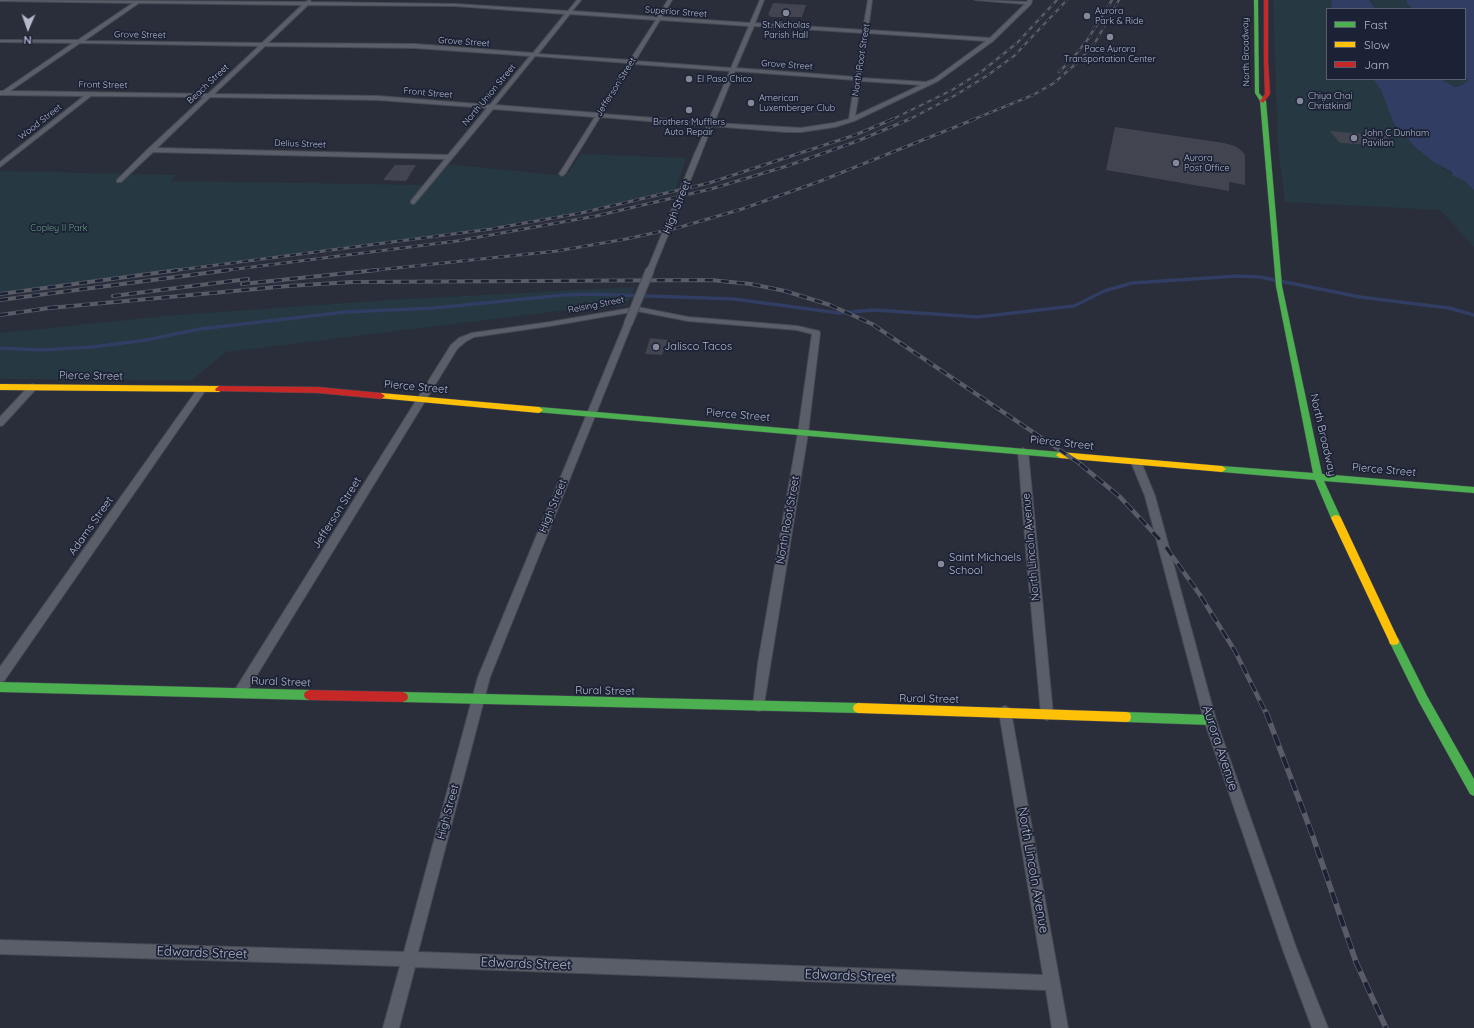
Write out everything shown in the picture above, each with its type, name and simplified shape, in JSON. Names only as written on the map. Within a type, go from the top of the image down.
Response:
[{"type":"street","name":"Superior Street","points":[[0,0],[309,1],[448,4],[991,40]]},
{"type":"street","points":[[2,93],[139,0]]},
{"type":"street","name":"North Union Street","points":[[413,202],[579,0]]},
{"type":"street","name":"Jefferson Street","points":[[562,174],[670,0]]},
{"type":"street","name":"High Street","points":[[391,1028],[484,677],[732,69],[762,0]]},
{"type":"street","name":"North Root Street","points":[[852,120],[870,0]]},
{"type":"street","points":[[977,0],[1030,2]]},
{"type":"street","name":"North Broadway","points":[[1256,0],[1257,93],[1263,101],[1279,286],[1318,476],[1389,632],[1423,698],[1474,790]]},
{"type":"street","name":"North Broadway","points":[[1263,101],[1268,94],[1266,61],[1266,0]]},
{"type":"street","name":"Beach Street","points":[[119,180],[309,1]]},
{"type":"street","points":[[852,120],[936,80],[991,40],[1030,2]]},
{"type":"street","name":"Grove Street","points":[[0,42],[415,46],[926,84]]},
{"type":"street","name":"Front Street","points":[[2,93],[378,98],[786,130],[801,130],[835,125],[852,120]]},
{"type":"street","name":"Wood Street","points":[[0,165],[90,94]]},
{"type":"street","name":"Delius Street","points":[[150,150],[449,157]]},
{"type":"street","points":[[0,156],[11,156]]},
{"type":"street","name":"Reising Street","points":[[454,347],[462,340],[472,335],[543,325],[637,308],[688,319],[797,328],[816,333]]},
{"type":"street","name":"North Root Street","points":[[759,706],[764,663],[803,433],[816,333]]},
{"type":"street","name":"Jefferson Street","points":[[240,692],[454,347]]},
{"type":"street","name":"Pierce Street","points":[[0,387],[318,390],[591,415],[1474,490]]},
{"type":"street","points":[[0,423],[32,387]]},
{"type":"street","name":"Adams Street","points":[[0,677],[202,389]]},
{"type":"street","name":"North Lincoln Avenue","points":[[1023,451],[1047,714]]},
{"type":"street","name":"Aurora Avenue","points":[[1136,462],[1150,496],[1210,720],[1290,950],[1320,1028]]},
{"type":"street","name":"Rural Street","points":[[0,687],[1005,712],[1210,720]]},
{"type":"street","name":"North Lincoln Avenue","points":[[1005,712],[1060,1028]]},
{"type":"street","name":"Edwards Street","points":[[0,947],[1052,983]]},
{"type":"green space","points":[[1273,0],[1331,0],[1332,8],[1326,8],[1326,80],[1374,80],[1381,90],[1394,124],[1416,148],[1435,163],[1463,180],[1474,190],[1474,247],[1440,210],[1285,202],[1278,148]]},
{"type":"green space","points":[[1369,0],[1407,0],[1409,6],[1413,8],[1374,8]]},
{"type":"green space","points":[[1466,77],[1468,79],[1468,81],[1460,86],[1452,86],[1442,80],[1466,80]]},
{"type":"green space","name":"Copley II Park","points":[[581,154],[686,158],[675,191],[564,215],[457,233],[0,292],[0,171],[176,175],[171,181],[430,185],[448,164],[566,176]]},
{"type":"green space","points":[[635,287],[626,306],[608,305],[226,352],[192,380],[0,379],[0,333],[165,316],[389,300]]},
{"type":"water","points":[[1331,0],[1369,0],[1374,8],[1332,8]]},
{"type":"water","points":[[1407,0],[1474,0],[1474,190],[1463,180],[1453,176],[1452,172],[1435,163],[1416,148],[1394,124],[1381,90],[1374,80],[1442,80],[1455,87],[1468,81],[1466,77],[1466,8],[1412,8],[1407,4]]},
{"type":"building","points":[[773,3],[806,5],[802,17],[770,17],[771,16],[768,15]]},
{"type":"building","name":"Aurora Post Office","points":[[1115,127],[1224,143],[1235,146],[1245,155],[1245,185],[1229,182],[1229,191],[1106,170]]},
{"type":"building","name":"John C Dunham Pavilion","points":[[1330,131],[1388,136],[1388,138],[1361,144],[1340,143]]},
{"type":"building","points":[[395,165],[416,165],[406,181],[383,180]]},
{"type":"building","name":"Jalisco Tacos","points":[[650,338],[668,340],[662,355],[645,354]]},
{"type":"waterway","points":[[0,348],[41,350],[93,347],[146,340],[200,329],[345,312],[434,308],[564,295],[591,294],[734,299],[839,313],[875,310],[978,317],[1074,306],[1104,291],[1132,283],[1238,276],[1260,277],[1360,297],[1449,308],[1474,315]]},
{"type":"railway","points":[[891,120],[952,90],[981,72],[1017,43],[1057,0]]},
{"type":"railway","points":[[910,119],[954,96],[988,75],[1014,56],[1067,0]]},
{"type":"railway","points":[[1059,72],[1073,58],[1088,39],[1112,0]]},
{"type":"railway","points":[[972,120],[1033,95],[1054,83],[1080,60],[1096,41],[1119,0]]},
{"type":"railway","points":[[171,271],[491,229],[581,213],[709,183],[855,135],[893,119]]},
{"type":"railway","points":[[221,271],[457,241],[596,216],[711,189],[787,166],[855,142],[910,119]]},
{"type":"railway","points":[[367,271],[557,251],[626,239],[677,228],[742,209],[818,182],[975,119]]},
{"type":"railway","points":[[0,294],[178,270]]},
{"type":"railway","points":[[0,300],[229,270]]},
{"type":"railway","points":[[242,284],[377,270]]},
{"type":"railway","points":[[113,296],[248,279]]},
{"type":"railway","points":[[50,308],[288,286],[352,282],[710,280],[751,284],[785,291],[830,305],[872,324],[1082,465]]},
{"type":"railway","points":[[0,315],[56,307]]},
{"type":"railway","points":[[1080,464],[1120,497],[1163,543],[1200,595],[1235,651],[1266,713]]},
{"type":"railway","points":[[1266,712],[1312,834],[1356,962],[1386,1028]]},
{"type":"traffic: fast","points":[[1256,0],[1257,93],[1263,101],[1279,286],[1318,476],[1336,518]]},
{"type":"traffic: fast","points":[[539,410],[1060,455]]},
{"type":"traffic: fast","points":[[1222,469],[1474,490]]},
{"type":"traffic: fast","points":[[1394,641],[1423,699],[1474,790]]},
{"type":"traffic: fast","points":[[0,687],[309,695]]},
{"type":"traffic: fast","points":[[403,697],[858,708]]},
{"type":"traffic: fast","points":[[1126,717],[1210,720]]},
{"type":"traffic: slow","points":[[0,387],[219,389]]},
{"type":"traffic: slow","points":[[381,396],[539,410]]},
{"type":"traffic: slow","points":[[1060,455],[1222,469]]},
{"type":"traffic: slow","points":[[1336,518],[1394,641]]},
{"type":"traffic: slow","points":[[858,708],[1126,717]]},
{"type":"traffic: jam","points":[[1263,101],[1268,94],[1266,61],[1266,0]]},
{"type":"traffic: jam","points":[[219,389],[318,390],[381,396]]},
{"type":"traffic: jam","points":[[309,695],[403,697]]},
{"type":"place","name":"St. Nicholas Parish Hall","points":[[786,13]]},
{"type":"place","name":"Aurora Park & Ride","points":[[1087,16]]},
{"type":"place","name":"Pace Aurora Transportation Center","points":[[1110,37]]},
{"type":"place","name":"El Paso Chico","points":[[689,79]]},
{"type":"place","name":"Chiya Chai Christkindl","points":[[1300,101]]},
{"type":"place","name":"American Luxemberger Club","points":[[751,103]]},
{"type":"place","name":"Brothers Mufflers Auto Repair","points":[[689,110]]},
{"type":"place","name":"John C Dunham Pavilion","points":[[1354,138]]},
{"type":"place","name":"Aurora Post Office","points":[[1176,163]]},
{"type":"place","name":"Jalisco Tacos","points":[[656,347]]},
{"type":"place","name":"Saint Michaels School","points":[[941,564]]}]
